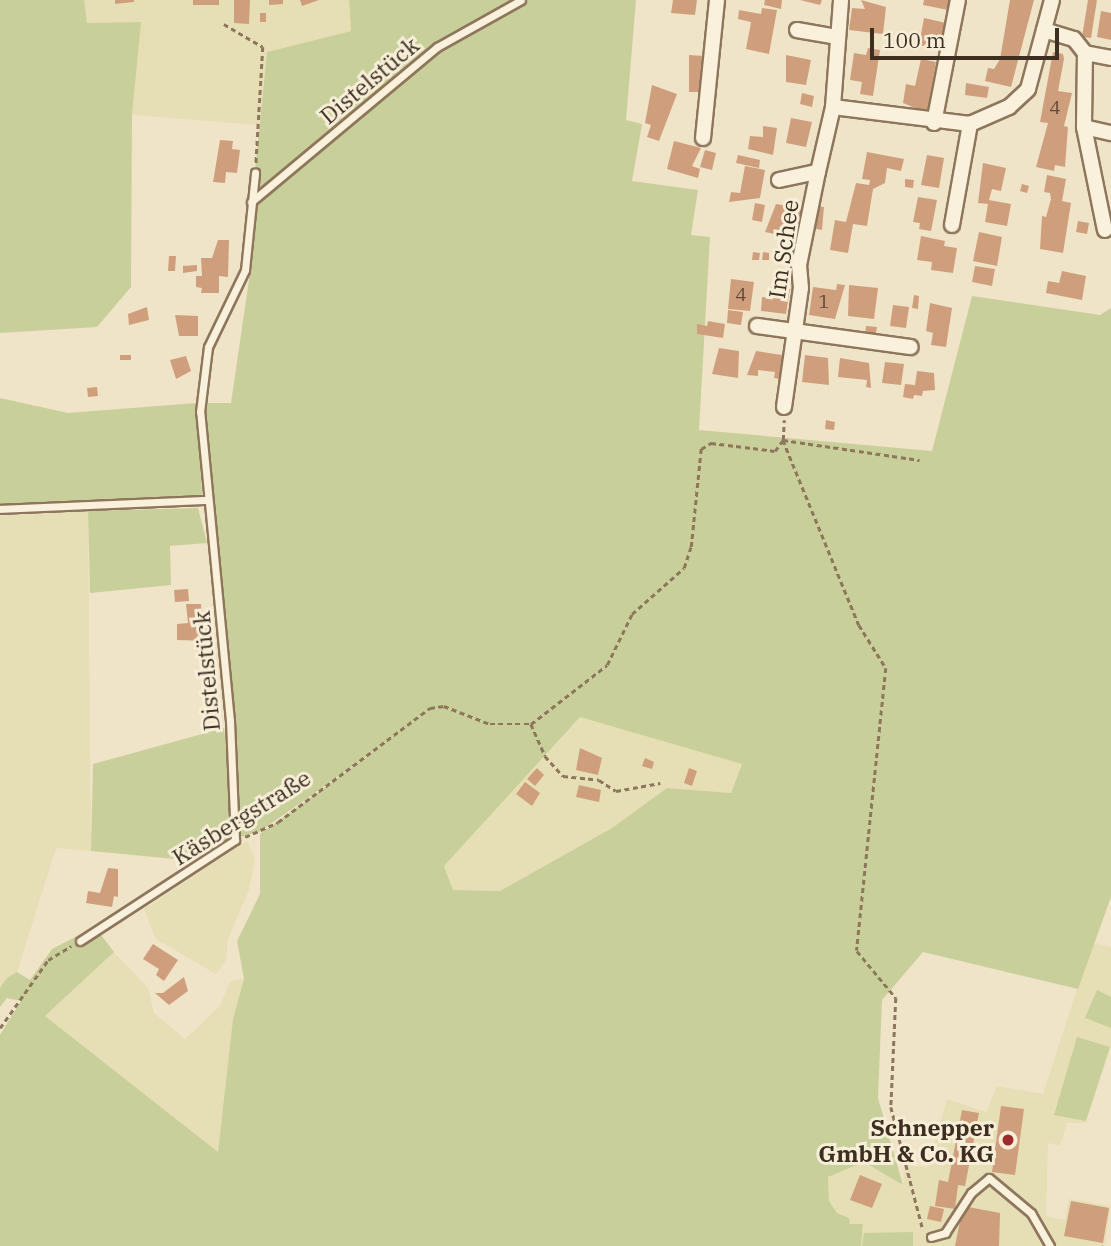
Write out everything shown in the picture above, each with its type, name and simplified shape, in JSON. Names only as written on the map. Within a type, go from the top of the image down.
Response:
[{"type":"street","points":[[703,138],[717,0]]},
{"type":"street","name":"Im Schee","points":[[784,407],[801,288],[799,265],[834,107],[836,37],[841,0]]},
{"type":"street","points":[[934,123],[958,0]]},
{"type":"street","points":[[834,107],[934,123],[970,124],[1009,107],[1028,89],[1052,0]]},
{"type":"street","points":[[797,30],[836,37]]},
{"type":"street","points":[[1044,30],[1074,39],[1085,53],[1084,127],[1105,230]]},
{"type":"street","points":[[1085,53],[1111,58]]},
{"type":"street","points":[[952,225],[970,124]]},
{"type":"street","points":[[1084,127],[1111,133]]},
{"type":"street","points":[[779,180],[818,172]]},
{"type":"street","name":"Im Schee","points":[[757,326],[911,346]]},
{"type":"lane","name":"Distelstück","points":[[251,202],[437,47],[521,0]]},
{"type":"lane","name":"Distelstück","points":[[235,840],[219,594],[206,500],[201,383],[208,347],[245,270],[255,173]]},
{"type":"lane","points":[[0,509],[206,500]]},
{"type":"lane","name":"Käsbergstraße","points":[[80,941],[235,840]]},
{"type":"lane","points":[[931,1237],[945,1233],[971,1193],[989,1178],[1031,1213],[1050,1246]]},
{"type":"path","points":[[223,24],[263,47],[255,173]]},
{"type":"path","points":[[784,407],[783,440],[859,625],[886,668],[857,951],[896,998],[891,1107],[923,1230],[931,1237]]},
{"type":"path","points":[[783,440],[920,460]]},
{"type":"path","points":[[660,783],[616,791],[599,780],[563,776],[545,756],[531,724],[607,665],[620,646],[632,614],[684,568],[691,547],[701,449],[710,443],[775,451],[783,440]]},
{"type":"path","name":"Käsbergstraße","points":[[235,840],[278,822],[430,708],[444,706],[490,724],[531,724]]},
{"type":"path","points":[[0,1028],[48,960],[80,941]]},
{"type":"shaded area","points":[[84,0],[349,0],[351,31],[267,52],[259,125],[132,115],[140,22],[87,23]]},
{"type":"shaded area","points":[[88,511],[91,851],[56,848],[17,972],[0,988],[0,516]]},
{"type":"shaded area","points":[[580,717],[742,763],[731,793],[667,788],[612,828],[500,891],[453,890],[444,866]]},
{"type":"shaded area","points":[[247,841],[255,858],[249,890],[228,939],[226,960],[216,974],[156,939],[144,909]]},
{"type":"shaded area","points":[[1092,943],[1111,947],[1111,1046],[1085,1123],[1067,1123],[1060,1146],[1048,1143],[1046,1216],[1065,1220],[1069,1199],[1111,1206],[1104,1246],[861,1246],[863,1225],[849,1224],[849,1218],[837,1213],[829,1201],[828,1177],[864,1162],[903,1184],[904,1165],[927,1167],[947,1099],[986,1112],[997,1086],[1043,1094]]},
{"type":"shaded area","points":[[114,952],[148,988],[154,1013],[185,1039],[220,1006],[230,982],[244,978],[233,1019],[218,1152],[45,1016]]},
{"type":"green space","points":[[0,0],[84,0],[87,23],[141,22],[132,115],[131,287],[97,327],[0,333]]},
{"type":"green space","points":[[349,0],[518,0],[436,46],[252,200],[267,52],[351,31]]},
{"type":"green space","points":[[523,0],[636,0],[626,120],[642,124],[632,181],[698,190],[691,235],[710,237],[699,430],[932,451],[972,296],[1100,315],[1111,308],[1111,897],[1078,989],[923,952],[882,1000],[878,1098],[903,1185],[864,1162],[828,1177],[829,1201],[837,1213],[849,1218],[850,1224],[863,1224],[861,1246],[0,1246],[0,1035],[21,1001],[7,998],[0,1007],[0,988],[7,978],[17,972],[30,980],[52,949],[95,927],[114,952],[45,1016],[218,1152],[233,1019],[244,979],[237,941],[260,894],[260,834],[390,740],[259,832],[240,837],[204,403],[231,403],[251,266],[247,267],[253,205],[438,48]],"holes":[[[580,717],[742,764],[731,793],[667,788],[612,828],[500,891],[453,890],[444,866]]]},
{"type":"green space","points":[[0,398],[68,413],[196,403],[202,495],[0,506]]},
{"type":"green space","points":[[198,508],[207,543],[170,546],[171,585],[90,593],[88,511]]},
{"type":"green space","points":[[224,728],[234,831],[229,839],[196,861],[91,851],[93,764]]},
{"type":"green space","points":[[1097,990],[1111,997],[1111,1028],[1085,1018]]},
{"type":"green space","points":[[1077,1037],[1110,1047],[1086,1121],[1054,1115]]},
{"type":"green space","points":[[913,1232],[913,1246],[862,1246],[864,1233]]},
{"type":"building","points":[[115,0],[134,0],[134,2],[115,4]]},
{"type":"building","points":[[193,0],[219,0],[219,5],[193,5]]},
{"type":"building","points":[[234,0],[250,0],[249,24],[234,23]]},
{"type":"building","points":[[269,0],[283,0],[283,4],[269,5]]},
{"type":"building","points":[[300,0],[319,0],[302,6]]},
{"type":"building","points":[[673,0],[697,0],[695,15],[671,13]]},
{"type":"building","points":[[765,0],[782,0],[781,9],[764,5]]},
{"type":"building","points":[[800,0],[822,0],[820,5]]},
{"type":"building","points":[[861,0],[886,7],[883,34],[849,30],[852,8],[865,9]]},
{"type":"building","points":[[924,0],[950,0],[948,10],[923,5]]},
{"type":"building","points":[[1010,0],[1034,0],[1011,87],[985,81],[988,68],[994,69],[1000,59]]},
{"type":"building","points":[[1088,0],[1097,0],[1091,38],[1082,37]]},
{"type":"building","points":[[762,8],[777,10],[769,54],[746,49],[751,22],[738,19],[739,10],[761,14]]},
{"type":"building","points":[[1101,11],[1111,13],[1111,40],[1097,37]]},
{"type":"building","points":[[260,13],[266,13],[266,22],[260,22]]},
{"type":"building","points":[[924,18],[946,23],[941,49],[919,45]]},
{"type":"building","points":[[868,48],[880,50],[873,96],[860,94],[862,82],[850,80],[854,53],[866,55]]},
{"type":"building","points":[[1053,52],[1063,54],[1064,59],[1058,91],[1072,93],[1064,126],[1068,127],[1065,167],[1055,165],[1054,171],[1036,167],[1048,123],[1040,122]]},
{"type":"building","points":[[689,55],[705,56],[701,92],[689,92]]},
{"type":"building","points":[[786,55],[811,60],[806,85],[786,82]]},
{"type":"building","points":[[921,59],[936,62],[927,113],[903,103],[906,84],[915,86]]},
{"type":"building","points":[[966,83],[989,87],[987,98],[965,95]]},
{"type":"building","points":[[652,85],[677,94],[659,141],[647,137],[651,125],[645,123]]},
{"type":"building","points":[[802,93],[814,96],[812,107],[800,104]]},
{"type":"building","points":[[791,118],[812,122],[806,147],[786,143]]},
{"type":"building","points":[[763,126],[777,128],[773,155],[748,149],[750,136],[763,137]]},
{"type":"building","points":[[220,140],[233,141],[232,149],[240,150],[237,173],[226,172],[225,183],[213,182]]},
{"type":"building","points":[[674,141],[701,148],[692,166],[700,169],[698,178],[667,169]]},
{"type":"building","points":[[705,150],[716,153],[712,170],[700,167]]},
{"type":"building","points":[[867,152],[904,159],[901,171],[887,168],[885,183],[873,189],[867,226],[853,224],[848,253],[830,250],[835,220],[846,222],[856,183],[869,185],[870,180],[862,179]]},
{"type":"building","points":[[738,155],[760,160],[759,168],[736,163]]},
{"type":"building","points":[[927,155],[944,158],[939,188],[921,185]]},
{"type":"building","points":[[983,163],[1006,168],[1001,191],[992,189],[989,200],[1011,204],[1007,226],[985,222],[988,204],[978,203]]},
{"type":"building","points":[[745,166],[765,170],[760,198],[729,202],[731,192],[740,193]]},
{"type":"building","points":[[1047,175],[1066,179],[1062,201],[1071,203],[1063,253],[1040,249],[1042,216],[1046,217],[1051,199],[1050,193],[1044,192]]},
{"type":"building","points":[[905,179],[914,180],[913,188],[905,187]]},
{"type":"building","points":[[1022,184],[1029,186],[1027,193],[1020,191]]},
{"type":"building","points":[[918,197],[937,200],[931,231],[919,229],[920,223],[913,222]]},
{"type":"building","points":[[755,203],[765,205],[762,222],[752,220]]},
{"type":"building","points":[[776,204],[795,207],[790,237],[765,232]]},
{"type":"building","points":[[799,205],[805,206],[803,220],[796,219]]},
{"type":"building","points":[[816,206],[824,207],[822,230],[812,228]]},
{"type":"building","points":[[1078,221],[1089,223],[1087,234],[1076,232]]},
{"type":"building","points":[[979,232],[1002,237],[997,266],[973,261]]},
{"type":"building","points":[[921,236],[945,241],[944,246],[957,248],[953,273],[931,270],[932,262],[917,260]]},
{"type":"building","points":[[218,240],[229,240],[228,277],[219,276],[219,293],[201,293],[202,288],[196,287],[196,276],[202,276],[201,258],[212,258]]},
{"type":"building","points":[[753,252],[760,253],[759,260],[752,260]]},
{"type":"building","points":[[763,252],[769,253],[769,260],[762,260]]},
{"type":"building","points":[[169,256],[176,256],[175,271],[168,271]]},
{"type":"building","points":[[197,265],[197,271],[183,273],[183,266]]},
{"type":"building","points":[[975,266],[995,269],[992,286],[972,282]]},
{"type":"building","points":[[1062,271],[1086,276],[1082,300],[1046,293],[1048,281],[1059,283]]},
{"type":"building","points":[[731,279],[754,282],[750,311],[728,309]]},
{"type":"building","points":[[837,284],[845,285],[835,319],[809,315],[813,287],[836,290]]},
{"type":"building","points":[[849,285],[878,288],[874,319],[848,316]]},
{"type":"building","points":[[771,287],[790,289],[786,314],[761,311],[762,297],[770,298]]},
{"type":"building","points":[[914,295],[919,296],[918,309],[912,308]]},
{"type":"building","points":[[930,303],[952,308],[946,347],[931,345],[933,333],[926,331]]},
{"type":"building","points":[[893,305],[909,307],[906,328],[890,326]]},
{"type":"building","points":[[147,307],[149,320],[129,325],[128,314]]},
{"type":"building","points":[[728,310],[743,312],[741,325],[727,323]]},
{"type":"building","points":[[175,315],[198,316],[198,336],[179,336]]},
{"type":"building","points":[[708,321],[725,324],[723,338],[697,334],[697,324],[707,326]]},
{"type":"building","points":[[866,326],[877,327],[875,339],[865,337]]},
{"type":"building","points":[[719,348],[739,351],[738,378],[712,374]]},
{"type":"building","points":[[756,351],[782,355],[785,380],[774,378],[775,372],[758,370],[758,376],[747,375]]},
{"type":"building","points":[[120,355],[131,355],[131,360],[120,360]]},
{"type":"building","points":[[805,355],[828,358],[829,385],[802,382]]},
{"type":"building","points":[[186,356],[191,371],[176,379],[170,360]]},
{"type":"building","points":[[840,358],[869,363],[871,388],[866,387],[867,380],[838,377]]},
{"type":"building","points":[[885,362],[904,364],[901,385],[882,383]]},
{"type":"building","points":[[917,371],[934,373],[935,390],[923,391],[922,396],[914,395],[913,399],[903,397],[905,384],[915,385]]},
{"type":"building","points":[[97,387],[98,396],[88,397],[87,388]]},
{"type":"building","points":[[826,420],[835,422],[834,430],[825,429]]},
{"type":"building","points":[[188,589],[189,601],[175,602],[174,590]]},
{"type":"building","points":[[186,604],[201,604],[202,623],[210,623],[209,641],[177,640],[177,624],[188,623]]},
{"type":"building","points":[[196,651],[209,652],[209,663],[201,663]]},
{"type":"building","points":[[580,748],[602,758],[598,775],[576,770]]},
{"type":"building","points":[[645,758],[654,762],[652,769],[642,766]]},
{"type":"building","points":[[537,768],[544,775],[535,786],[527,779]]},
{"type":"building","points":[[689,768],[697,771],[692,786],[684,783]]},
{"type":"building","points":[[525,782],[540,793],[532,806],[516,794]]},
{"type":"building","points":[[579,785],[601,790],[599,802],[576,797]]},
{"type":"building","points":[[108,868],[118,869],[118,897],[114,896],[112,907],[86,903],[88,891],[100,893]]},
{"type":"building","points":[[153,944],[178,960],[164,981],[156,975],[159,969],[143,959]]},
{"type":"building","points":[[184,977],[188,991],[169,1005],[155,993],[163,993]]},
{"type":"building","name":"Schnepper GmbH & Co. KG","points":[[1001,1106],[1024,1109],[1015,1175],[992,1172]]},
{"type":"building","points":[[962,1110],[979,1113],[965,1186],[958,1185],[955,1209],[935,1206],[939,1180],[948,1182]]},
{"type":"building","points":[[860,1175],[882,1184],[872,1208],[850,1200]]},
{"type":"building","points":[[1071,1201],[1109,1208],[1103,1243],[1064,1236]]},
{"type":"building","points":[[930,1206],[944,1209],[941,1222],[927,1219]]},
{"type":"building","points":[[963,1206],[1000,1213],[999,1246],[955,1246]]},
{"type":"place","name":"Schnepper GmbH & Co. KG","points":[[1008,1140]]}]
